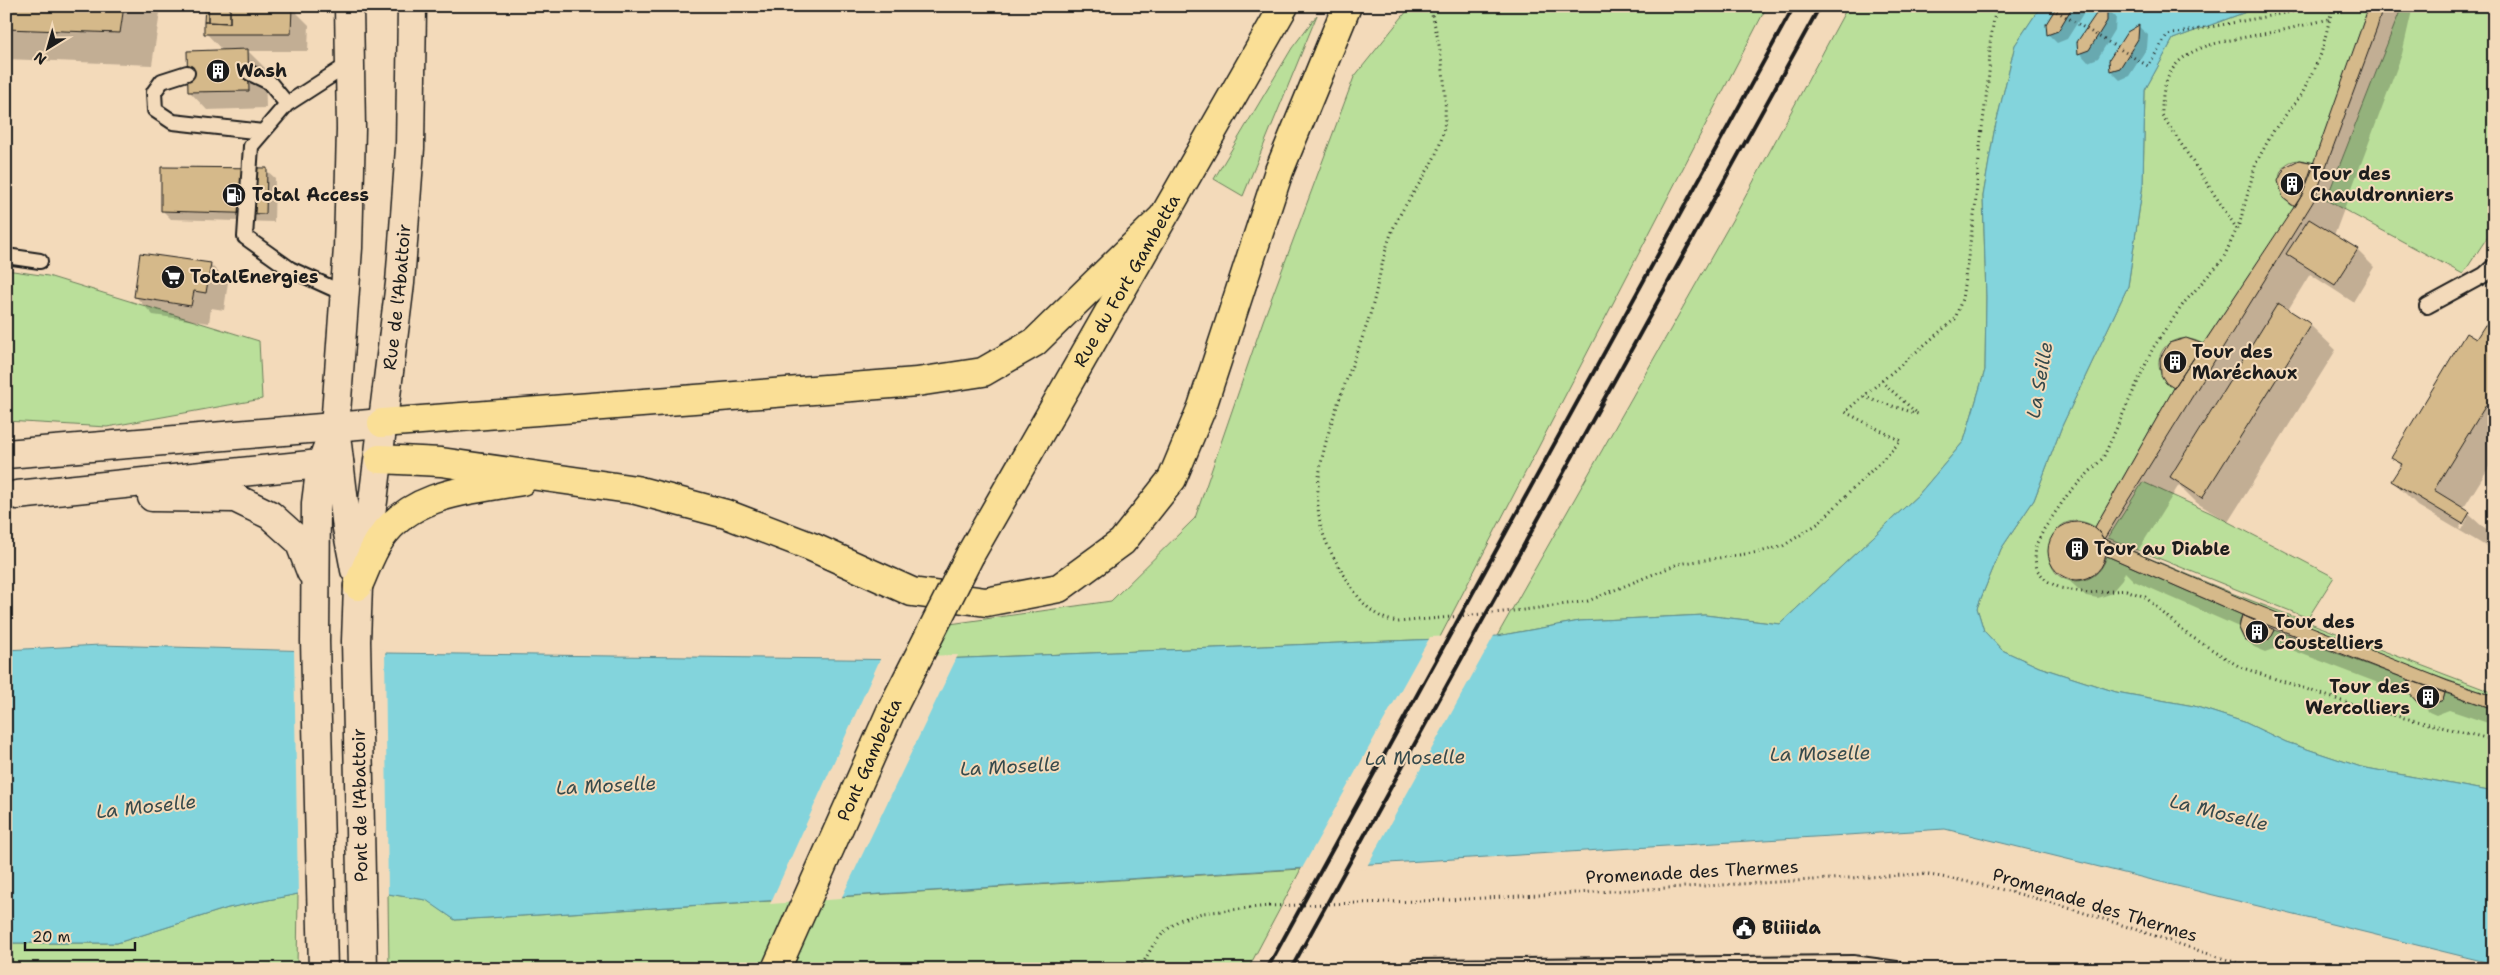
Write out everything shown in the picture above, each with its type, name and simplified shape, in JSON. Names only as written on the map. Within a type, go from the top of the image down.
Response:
[{"type":"main road","name":"Rue de l'Abattoir","points":[[323,969],[315,641],[316,503],[330,463],[335,427],[345,294],[351,129],[349,6]]},
{"type":"main road","name":"Rue de l'Abattoir","points":[[356,641],[358,586],[379,459],[400,282],[410,148],[412,6]]},
{"type":"main road","name":"Rue du Fort Gambetta","points":[[970,555],[1284,6]]},
{"type":"main road","points":[[12,495],[379,459],[441,462],[636,490],[726,514],[812,547],[912,592],[986,602],[1059,588],[1122,542],[1172,479],[1202,407],[1279,171],[1347,6]]},
{"type":"main road","points":[[6,454],[917,382],[982,372],[1035,342],[1162,218]]},
{"type":"main road","name":"Rue de l'Abattoir","points":[[330,463],[347,528],[358,586]]},
{"type":"main road","points":[[358,586],[381,538],[403,514],[438,496],[546,477]]},
{"type":"main road","points":[[12,495],[236,498],[270,515],[299,541],[315,583]]},
{"type":"main road","name":"Pont Gambetta","points":[[776,969],[891,711],[970,555]]},
{"type":"main road","name":"Pont de l'Abattoir","points":[[356,641],[363,969]]},
{"type":"lane","points":[[345,294],[290,269],[245,237],[251,146],[287,104],[350,64]]},
{"type":"lane","points":[[187,73],[162,80],[154,92],[155,110],[173,122],[263,132]]},
{"type":"lane","points":[[250,73],[269,82],[287,104]]},
{"type":"lane","points":[[6,256],[40,260]]},
{"type":"lane","points":[[2427,306],[2484,275],[2494,266]]},
{"type":"lane","points":[[1415,969],[1416,967],[1426,966],[1853,963],[1897,969]]},
{"type":"path","points":[[1429,6],[1446,102],[1444,132],[1434,158],[1393,229],[1368,322],[1344,380],[1328,436],[1317,490],[1319,517],[1325,541],[1357,596],[1370,611],[1384,620],[1398,622],[1524,610],[1588,601],[1678,564],[1759,552],[1783,546],[1820,523],[1902,441],[1845,412],[1954,319],[1962,299],[1975,209],[1980,145],[1989,74],[1990,44],[1996,6]]},
{"type":"path","points":[[2048,6],[2148,66],[2167,35],[2307,9],[2308,6]]},
{"type":"path","points":[[2333,6],[2321,54],[2302,94],[2274,130],[2256,163],[2237,229],[2223,260],[2184,303],[2153,348],[2103,458],[2068,494],[2044,529],[2036,545],[2035,560],[2037,570],[2046,581],[2060,588],[2088,593],[2126,590],[2145,597],[2187,634],[2240,668],[2360,707],[2494,740]]},
{"type":"path","points":[[2237,229],[2162,115],[2162,95],[2171,70],[2187,54],[2209,44],[2292,29],[2329,19]]},
{"type":"path","points":[[1864,397],[1918,414],[1882,382]]},
{"type":"path","name":"Promenade des Thermes","points":[[1140,969],[1153,944],[1164,932],[1179,920],[1202,913],[1278,906],[1448,900],[1922,874],[1956,879],[2057,905],[2258,969]]},
{"type":"green space","points":[[1411,6],[1767,6],[1439,639],[916,660],[936,626],[1111,601],[1195,518],[1263,321],[1354,77]]},
{"type":"green space","points":[[1848,6],[2041,6],[2015,45],[1994,132],[1983,196],[1986,297],[1985,370],[1964,441],[1919,494],[1780,624],[1705,615],[1580,621],[1497,636],[1743,201]]},
{"type":"green space","points":[[2262,6],[2369,6],[2315,163],[2299,160],[2290,162],[2280,173],[2280,188],[2283,196],[2295,207],[2203,344],[2190,339],[2179,339],[2169,343],[2163,350],[2159,359],[2160,369],[2164,379],[2174,388],[2095,527],[2077,521],[2064,524],[2054,533],[2050,546],[2050,560],[2056,572],[2067,580],[2084,580],[2092,577],[2098,571],[2107,556],[2242,615],[2241,632],[2244,638],[2250,642],[2264,642],[2270,638],[2275,630],[2409,680],[2407,691],[2418,703],[2426,707],[2443,700],[2445,693],[2494,709],[2494,792],[2361,767],[2286,742],[2244,722],[2194,706],[2116,692],[2039,667],[2002,650],[1984,631],[1977,608],[2001,549],[2034,500],[2062,426],[2128,286],[2143,184],[2145,90],[2173,39]]},
{"type":"green space","points":[[2402,6],[2494,6],[2494,227],[2463,274],[2326,200]]},
{"type":"green space","points":[[1317,15],[1243,196],[1214,179],[1292,48]]},
{"type":"green space","points":[[6,270],[48,276],[259,341],[262,399],[107,427],[6,421]]},
{"type":"green space","points":[[2143,482],[2211,513],[2334,577],[2308,618],[2108,538]]},
{"type":"green space","points":[[2104,539],[2234,594],[2494,693],[2494,696],[2346,642]]},
{"type":"green space","points":[[1301,869],[1248,969],[389,969],[388,894],[427,900],[455,920]]},
{"type":"green space","points":[[298,894],[297,969],[6,969],[6,943],[117,943],[228,908]]},
{"type":"water","points":[[2041,6],[2262,6],[2173,39],[2145,90],[2143,184],[2128,286],[2062,426],[2034,500],[2001,549],[1977,608],[1984,631],[2002,650],[2039,667],[2116,692],[2194,706],[2244,722],[2286,742],[2361,767],[2494,792],[2494,964],[1945,829],[455,920],[426,900],[388,894],[298,894],[228,908],[117,943],[6,943],[6,650],[100,645],[385,653],[916,660],[1497,636],[1580,621],[1705,615],[1780,624],[1919,494],[1964,441],[1985,370],[1986,297],[1983,196],[1994,132],[2015,45]]},
{"type":"pier","points":[[1495,634],[1366,868],[1300,872],[1430,637]]},
{"type":"pier","points":[[294,648],[385,650],[388,896],[298,896]]},
{"type":"pier","points":[[958,655],[841,899],[770,904],[881,657]]},
{"type":"building","points":[[6,6],[124,6],[120,33],[6,29]]},
{"type":"building","points":[[205,6],[208,6],[208,22],[204,22]]},
{"type":"building","points":[[208,6],[230,6],[230,23],[208,22]]},
{"type":"building","points":[[230,6],[292,6],[291,34],[204,34],[204,22],[230,23]]},
{"type":"building","points":[[2057,6],[2073,6],[2058,31],[2047,35],[2046,24]]},
{"type":"building","points":[[2369,6],[2383,6],[2377,28],[2313,202],[2104,539],[2095,527],[2174,388],[2302,195]]},
{"type":"building","points":[[2107,7],[2107,21],[2089,50],[2078,54],[2077,42],[2096,14]]},
{"type":"building","points":[[2139,25],[2138,39],[2120,68],[2110,71],[2109,60],[2127,32]]},
{"type":"building","name":"Wash","points":[[248,49],[249,91],[188,92],[187,51]]},
{"type":"building","name":"Tour des Chauldronniers","points":[[2299,160],[2315,163],[2295,207],[2283,198],[2278,181],[2285,167]]},
{"type":"building","points":[[161,167],[267,168],[266,214],[161,211]]},
{"type":"building","points":[[2309,219],[2358,249],[2335,285],[2286,254]]},
{"type":"building","name":"TotalEnergies","points":[[140,253],[211,263],[206,293],[194,291],[191,306],[134,297]]},
{"type":"building","points":[[2278,303],[2311,324],[2202,498],[2170,477]]},
{"type":"building","points":[[2485,325],[2494,331],[2494,392],[2434,490],[2470,512],[2463,524],[2391,481],[2402,464],[2391,458],[2466,333],[2476,339]]},
{"type":"building","name":"Tour des Maréchaux","points":[[2186,338],[2203,344],[2174,388],[2166,383],[2161,375],[2160,358],[2169,343]]},
{"type":"building","name":"Tour au Diable","points":[[2071,522],[2083,522],[2098,530],[2106,545],[2106,557],[2098,572],[2083,580],[2071,580],[2056,572],[2048,557],[2048,545],[2056,530]]},
{"type":"building","points":[[2104,539],[2250,602],[2448,681],[2494,696],[2494,709],[2409,680],[2242,615],[2107,556]]},
{"type":"building","name":"Tour des Coustelliers","points":[[2242,615],[2275,630],[2272,636],[2268,640],[2256,644],[2244,639],[2239,628]]},
{"type":"building","name":"Tour des Wercolliers","points":[[2409,680],[2445,693],[2443,700],[2426,707],[2418,703],[2407,691]]},
{"type":"railway","points":[[1267,969],[1794,6]]},
{"type":"railway","points":[[1291,969],[1820,6]]},
{"type":"place","name":"Wash","points":[[218,71]]},
{"type":"place","name":"Tour des Chauldronniers","points":[[2292,184]]},
{"type":"place","name":"Total Access","points":[[234,195]]},
{"type":"place","name":"TotalEnergies","points":[[173,277]]},
{"type":"place","name":"Tour des Maréchaux","points":[[2175,362]]},
{"type":"place","name":"Tour au Diable","points":[[2077,549]]},
{"type":"place","name":"Tour des Coustelliers","points":[[2257,632]]},
{"type":"place","name":"Tour des Wercolliers","points":[[2428,697]]},
{"type":"place","name":"Bliiida","points":[[1744,928]]},
{"type":"water label","name":"La Seille","points":[[2039,380]]},
{"type":"water label","name":"La Moselle","points":[[1820,753]]},
{"type":"water label","name":"La Moselle","points":[[1415,757]]},
{"type":"water label","name":"La Moselle","points":[[1010,766]]},
{"type":"water label","name":"La Moselle","points":[[606,785]]},
{"type":"water label","name":"La Moselle","points":[[146,806]]},
{"type":"water label","name":"La Moselle","points":[[2219,812]]}]
